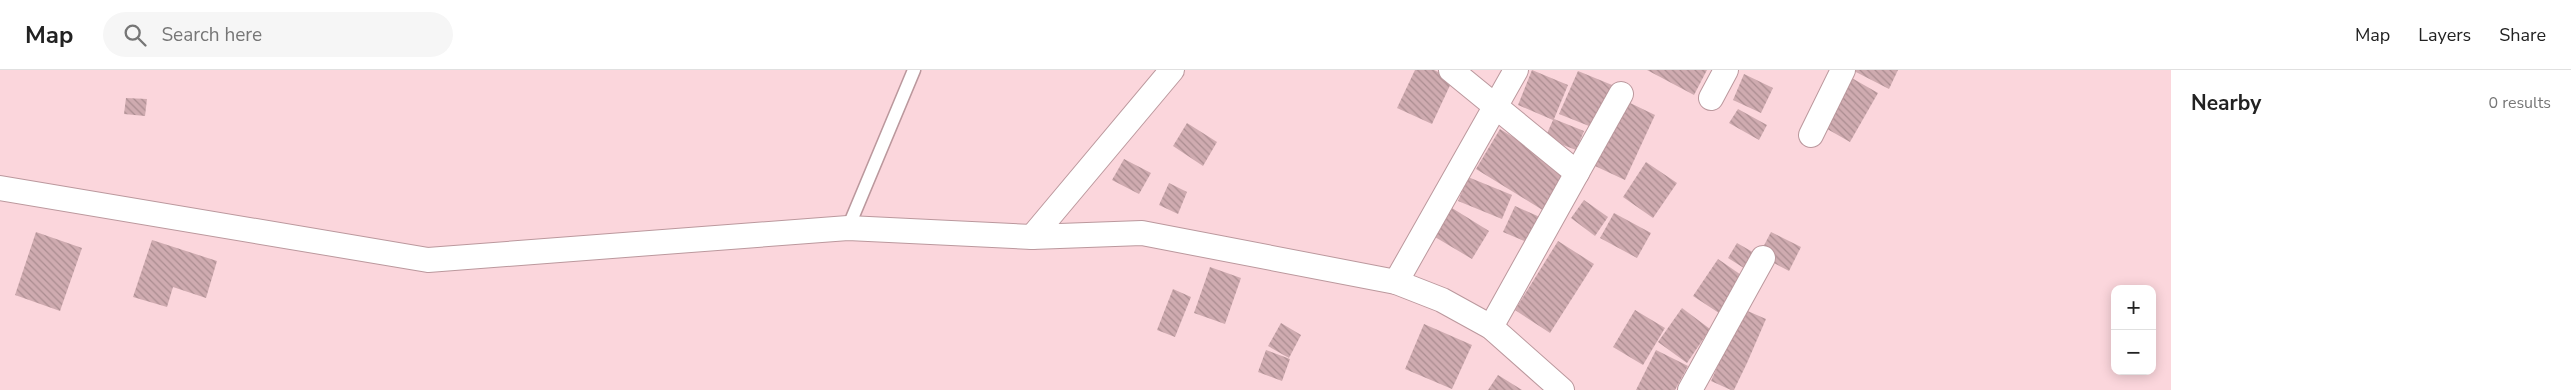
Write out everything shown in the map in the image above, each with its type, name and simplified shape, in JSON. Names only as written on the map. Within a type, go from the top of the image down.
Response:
[{"type":"street","points":[[1032,237],[1172,70]]},
{"type":"street","points":[[1451,70],[1577,173]]},
{"type":"street","points":[[1396,282],[1516,70]]},
{"type":"street","points":[[1711,98],[1726,70]]},
{"type":"street","points":[[1811,135],[1843,70]]},
{"type":"street","points":[[1491,327],[1621,94]]},
{"type":"street","points":[[0,188],[428,260],[848,228],[1032,237],[1142,233],[1396,282],[1442,300],[1491,327],[1562,390]]},
{"type":"street","points":[[1690,390],[1763,258]]},
{"type":"lane","points":[[848,228],[914,70]]},
{"type":"building","points":[[1415,70],[1434,70],[1453,79],[1432,124],[1397,108]]},
{"type":"building","points":[[1532,70],[1568,85],[1554,119],[1584,131],[1576,150],[1545,138],[1553,120],[1518,105]]},
{"type":"building","points":[[1647,70],[1707,70],[1694,95]]},
{"type":"building","points":[[1852,70],[1898,70],[1889,89]]},
{"type":"building","points":[[1578,71],[1612,85],[1594,128],[1559,114]]},
{"type":"building","points":[[1744,74],[1773,88],[1761,113],[1733,100]]},
{"type":"building","points":[[1850,77],[1878,93],[1850,142],[1822,126]]},
{"type":"building","points":[[126,98],[147,99],[145,116],[124,114]]},
{"type":"building","points":[[1626,101],[1655,115],[1625,180],[1595,166]]},
{"type":"building","points":[[1738,109],[1767,125],[1759,140],[1729,123]]},
{"type":"building","points":[[1187,123],[1217,142],[1203,166],[1173,146]]},
{"type":"building","points":[[1500,129],[1573,174],[1549,214],[1476,169]]},
{"type":"building","points":[[1124,159],[1151,173],[1139,194],[1112,180]]},
{"type":"building","points":[[1646,162],[1677,183],[1653,218],[1623,197]]},
{"type":"building","points":[[1468,177],[1512,195],[1502,219],[1458,201]]},
{"type":"building","points":[[1169,183],[1187,192],[1178,214],[1159,205]]},
{"type":"building","points":[[1584,200],[1608,217],[1595,236],[1571,218]]},
{"type":"building","points":[[1515,206],[1542,218],[1531,244],[1503,232]]},
{"type":"building","points":[[1452,208],[1489,231],[1472,259],[1435,237]]},
{"type":"building","points":[[1614,213],[1651,233],[1637,258],[1600,238]]},
{"type":"building","points":[[36,232],[82,248],[60,311],[15,295]]},
{"type":"building","points":[[1771,232],[1801,247],[1789,271],[1759,255]]},
{"type":"building","points":[[152,240],[217,261],[206,298],[173,287],[167,307],[133,297]]},
{"type":"building","points":[[1558,241],[1594,264],[1550,333],[1515,310]]},
{"type":"building","points":[[1737,243],[1756,254],[1747,270],[1728,258]]},
{"type":"building","points":[[1718,259],[1747,279],[1722,315],[1693,296]]},
{"type":"building","points":[[1210,267],[1241,278],[1225,324],[1194,313]]},
{"type":"building","points":[[1173,289],[1191,297],[1175,337],[1157,330]]},
{"type":"building","points":[[1682,308],[1710,329],[1687,363],[1658,342]]},
{"type":"building","points":[[1743,309],[1766,319],[1734,390],[1731,390],[1711,381]]},
{"type":"building","points":[[1635,310],[1665,328],[1643,365],[1613,347]]},
{"type":"building","points":[[1281,323],[1301,335],[1289,358],[1268,346]]},
{"type":"building","points":[[1424,324],[1472,345],[1452,389],[1405,369]]},
{"type":"building","points":[[1266,350],[1290,359],[1282,381],[1258,372]]},
{"type":"building","points":[[1656,350],[1688,366],[1675,390],[1636,390]]},
{"type":"building","points":[[1498,375],[1522,390],[1488,390]]}]
